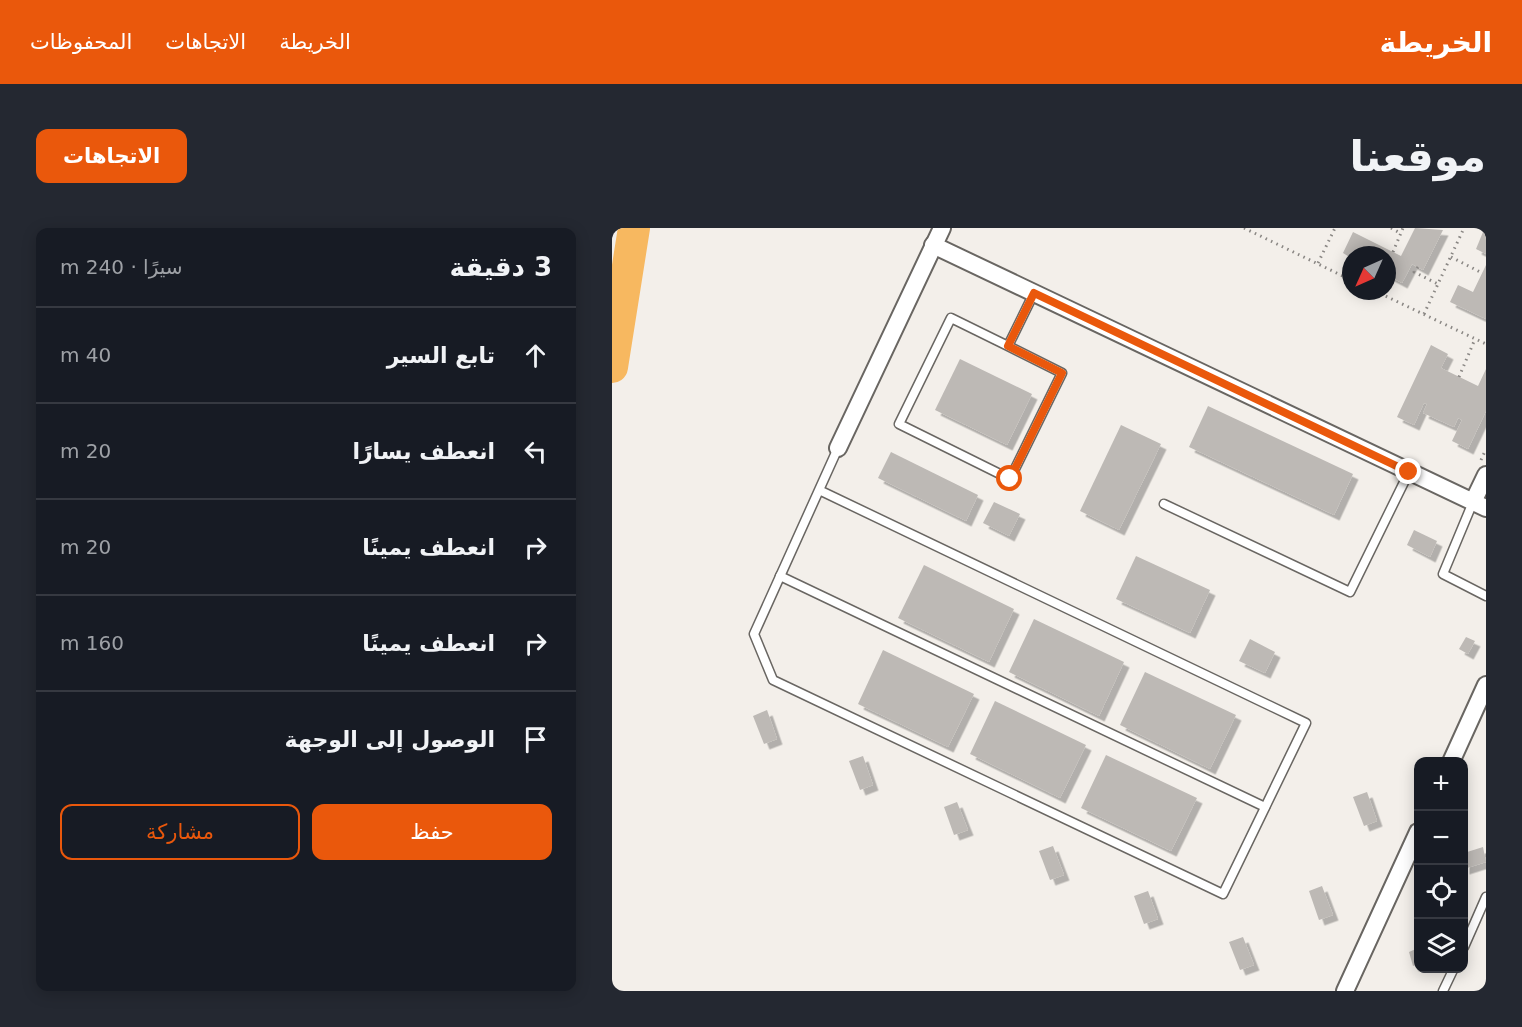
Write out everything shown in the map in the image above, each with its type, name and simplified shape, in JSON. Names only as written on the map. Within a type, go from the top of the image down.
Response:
[{"type":"street","points":[[838,448],[942,228]]},
{"type":"street","points":[[933,246],[1480,505],[1486,475]]},
{"type":"street","points":[[1453,757],[1486,685]]},
{"type":"street","points":[[1345,991],[1414,843]]},
{"type":"lane","points":[[1008,346],[1034,293]]},
{"type":"lane","points":[[951,318],[1008,346],[1062,373],[1010,479],[899,424],[951,318]]},
{"type":"lane","points":[[819,490],[1306,723],[1222,894],[773,680],[754,634],[780,576],[838,448]]},
{"type":"lane","points":[[1164,504],[1350,592],[1409,472]]},
{"type":"lane","points":[[1480,505],[1443,574],[1486,596]]},
{"type":"lane","points":[[780,576],[1265,807]]},
{"type":"lane","points":[[1468,940],[1483,912],[1486,897]]},
{"type":"lane","points":[[1443,991],[1452,973]]},
{"type":"path","points":[[1244,228],[1342,276]]},
{"type":"path","points":[[1317,263],[1335,228]]},
{"type":"path","points":[[1391,228],[1400,233]]},
{"type":"path","points":[[1396,246],[1403,228]]},
{"type":"path","points":[[1424,314],[1464,228]]},
{"type":"path","points":[[1451,257],[1482,273]]},
{"type":"path","points":[[1418,267],[1414,272],[1438,284]]},
{"type":"path","points":[[1394,300],[1486,344]]},
{"type":"path","points":[[1459,377],[1475,339]]},
{"type":"building","points":[[1415,228],[1443,230],[1423,270],[1412,264],[1402,283],[1396,280],[1396,254],[1401,256]]},
{"type":"building","points":[[1353,232],[1381,246],[1346,246]]},
{"type":"building","points":[[1483,232],[1486,234],[1486,254],[1476,249]]},
{"type":"building","points":[[1486,265],[1486,319],[1450,302],[1458,285],[1473,292]]},
{"type":"building","points":[[1431,345],[1448,354],[1441,368],[1478,386],[1486,369],[1486,411],[1468,449],[1452,441],[1462,420],[1458,418],[1454,427],[1423,413],[1427,404],[1424,403],[1414,425],[1397,417]]},
{"type":"building","points":[[960,359],[1032,394],[1007,445],[935,410]]},
{"type":"building","points":[[1208,406],[1353,474],[1334,515],[1189,447]]},
{"type":"building","points":[[1121,425],[1161,444],[1119,530],[1080,511]]},
{"type":"building","points":[[891,452],[978,495],[966,521],[878,478]]},
{"type":"building","points":[[994,502],[1020,514],[1009,536],[983,523]]},
{"type":"building","points":[[1414,530],[1437,541],[1430,557],[1407,545]]},
{"type":"building","points":[[1136,556],[1210,590],[1190,633],[1116,599]]},
{"type":"building","points":[[924,565],[1014,609],[989,662],[898,618]]},
{"type":"building","points":[[1034,619],[1124,662],[1099,716],[1009,672]]},
{"type":"building","points":[[1466,637],[1475,641],[1468,654],[1459,649]]},
{"type":"building","points":[[1250,639],[1275,652],[1265,673],[1239,661]]},
{"type":"building","points":[[883,650],[974,694],[948,747],[858,704]]},
{"type":"building","points":[[1145,672],[1236,715],[1210,769],[1120,725]]},
{"type":"building","points":[[995,701],[1086,745],[1060,798],[970,754]]},
{"type":"building","points":[[767,710],[777,739],[764,744],[753,716]]},
{"type":"building","points":[[1106,755],[1197,798],[1171,851],[1081,808]]},
{"type":"building","points":[[863,756],[873,785],[860,790],[849,761]]},
{"type":"building","points":[[1367,792],[1377,821],[1364,826],[1353,797]]},
{"type":"building","points":[[957,802],[968,830],[954,835],[944,807]]},
{"type":"building","points":[[1053,846],[1064,875],[1050,880],[1039,851]]},
{"type":"building","points":[[1483,847],[1486,862],[1468,868],[1468,852]]},
{"type":"building","points":[[1322,886],[1333,915],[1319,920],[1309,891]]},
{"type":"building","points":[[1148,891],[1158,919],[1144,924],[1134,896]]},
{"type":"building","points":[[1243,937],[1254,965],[1240,970],[1229,942]]},
{"type":"building","points":[[1414,950],[1413,966],[1409,952]]},
{"type":"waterway","points":[[612,367],[634,228]]},
{"type":"route","points":[[1010,479],[1062,373],[1008,346],[1034,293],[1409,472]]}]
